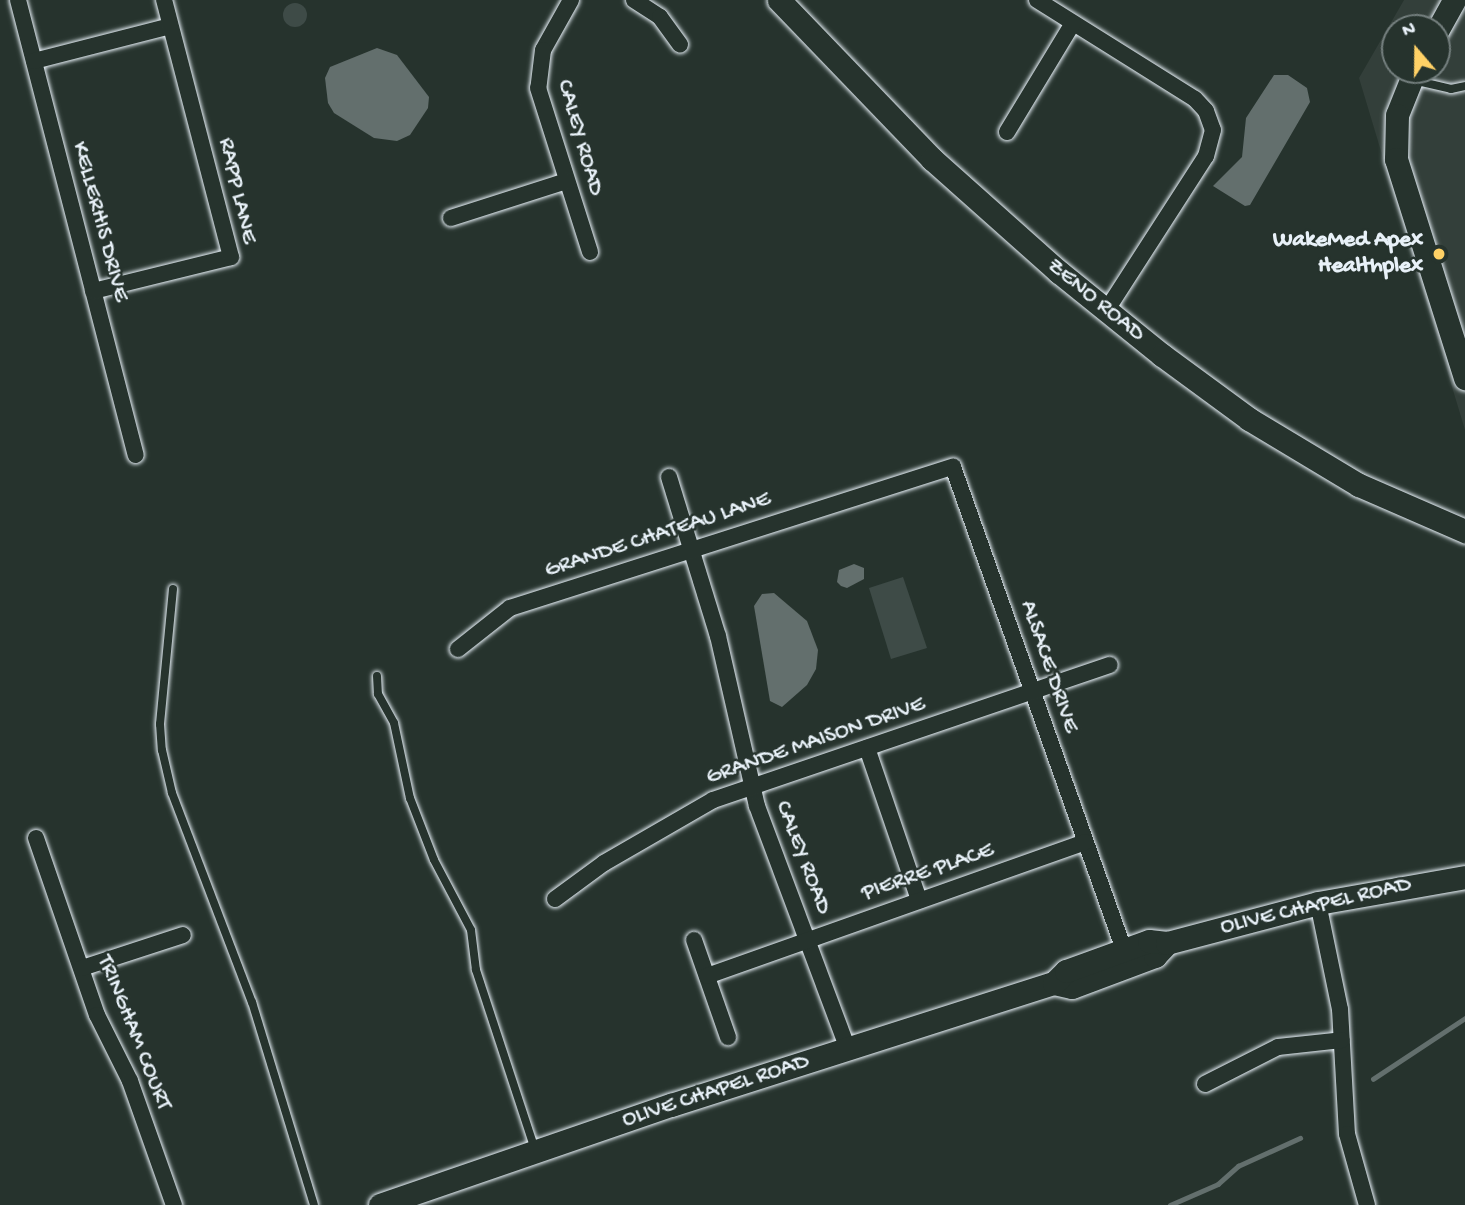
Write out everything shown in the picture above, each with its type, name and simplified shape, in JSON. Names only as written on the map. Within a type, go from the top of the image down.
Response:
[{"type":"main road","name":"ZENO ROAD","points":[[779,0],[932,159],[1106,311],[1249,419],[1390,501],[1465,531]]},
{"type":"main road","points":[[1409,84],[1397,115],[1396,159],[1465,377]]},
{"type":"main road","name":"OLIVE CHAPEL ROAD","points":[[380,1205],[536,1151],[1054,983],[1066,971],[1149,941],[1167,943],[1318,902],[1465,877]]},
{"type":"main road","name":"OLIVE CHAPEL ROAD","points":[[1054,983],[1072,986],[1155,956],[1167,943]]},
{"type":"street","name":"KELLERHIS DRIVE","points":[[18,0],[136,455]]},
{"type":"street","name":"RAPP LANE","points":[[93,291],[231,257],[164,0]]},
{"type":"street","name":"CALEY ROAD","points":[[571,0],[542,50],[538,77],[566,181],[590,253]]},
{"type":"street","points":[[634,0],[660,17],[680,45]]},
{"type":"street","points":[[1037,0],[1195,99],[1206,111],[1213,130],[1206,156],[1106,311]]},
{"type":"street","points":[[1007,132],[1073,23]]},
{"type":"street","points":[[34,61],[170,26]]},
{"type":"street","points":[[451,218],[566,181]]},
{"type":"street","name":"ALSACE DRIVE","points":[[884,488],[953,467],[1124,950]]},
{"type":"street","name":"CALEY ROAD","points":[[668,477],[718,636],[752,786],[810,938],[848,1050]]},
{"type":"street","name":"GRANDE CHATEAU LANE","points":[[458,649],[510,608],[884,488]]},
{"type":"street","name":"GRANDE MAISON DRIVE","points":[[555,899],[693,810],[752,786],[1111,665]]},
{"type":"street","points":[[867,748],[919,900]]},
{"type":"street","name":"TRINGHAM COURT","points":[[36,838],[97,1016],[130,1081],[174,1205]]},
{"type":"street","name":"PIERRE PLACE","points":[[707,976],[1085,842]]},
{"type":"street","points":[[1318,902],[1340,1009],[1347,1134],[1367,1205]]},
{"type":"street","points":[[82,968],[183,934]]},
{"type":"street","points":[[694,940],[728,1037]]},
{"type":"street","points":[[1205,1084],[1278,1047],[1342,1040]]},
{"type":"lane","points":[[1437,84],[1451,89],[1465,86]]},
{"type":"lane","points":[[173,589],[160,723],[162,751],[172,793],[252,1002],[314,1205]]},
{"type":"lane","points":[[377,676],[378,694],[394,723],[410,798],[434,860],[471,930],[476,970],[536,1151]]},
{"type":"shaded area","name":"WakeMed Apex Healthplex","points":[[1404,0],[1465,0],[1465,430],[1359,78],[1381,40],[1381,84],[1451,84],[1451,14],[1396,14]]},
{"type":"shaded area","points":[[295,3],[304,6],[307,15],[304,24],[295,27],[286,24],[283,15],[286,6]]},
{"type":"shaded area","points":[[377,48],[397,55],[429,97],[428,108],[410,135],[397,141],[374,138],[334,113],[328,103],[325,78],[330,67]]},
{"type":"shaded area","points":[[1274,75],[1288,75],[1307,88],[1310,102],[1250,205],[1245,206],[1213,186],[1242,157],[1246,118]]},
{"type":"shaded area","points":[[854,564],[864,568],[864,579],[847,588],[841,586],[837,582],[839,570]]},
{"type":"shaded area","points":[[903,577],[927,648],[891,659],[869,588]]},
{"type":"shaded area","points":[[774,593],[807,621],[818,650],[816,669],[807,685],[782,707],[770,701],[754,606],[762,594]]},
{"type":"waterway","points":[[1373,1079],[1465,1018]]},
{"type":"waterway","points":[[1170,1205],[1218,1184],[1238,1166],[1300,1138]]},
{"type":"place","name":"WakeMed Apex Healthplex","points":[[1439,254]]}]
